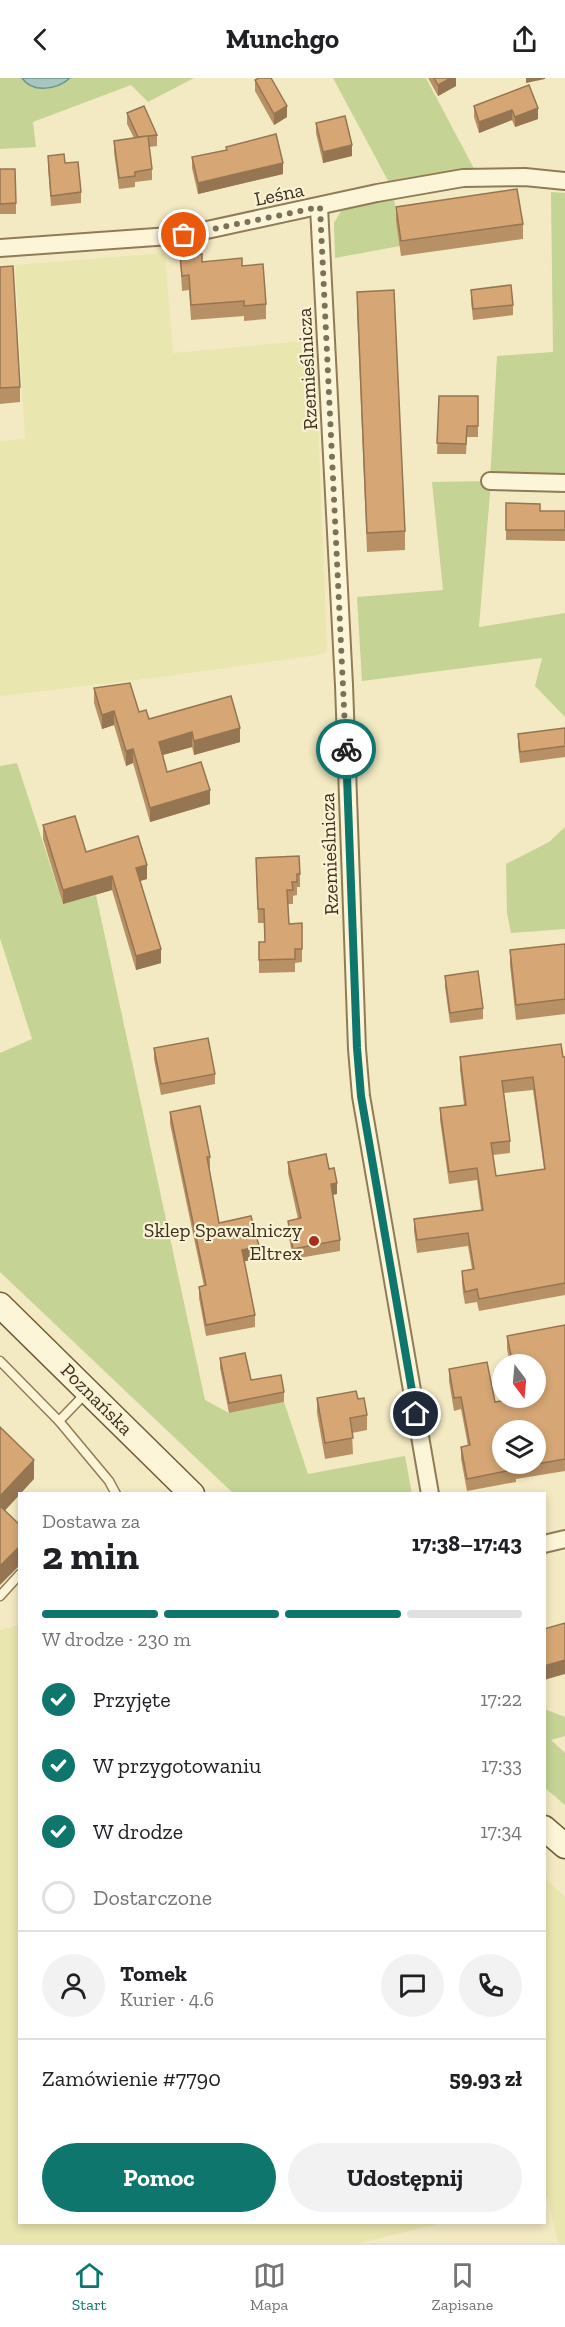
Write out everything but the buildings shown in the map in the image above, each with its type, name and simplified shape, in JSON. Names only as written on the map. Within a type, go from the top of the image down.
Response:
[{"type":"main road","name":"Poznańska","points":[[0,1305],[190,1492]]},
{"type":"main road","points":[[546,1830],[565,1846]]},
{"type":"street","name":"Leśna","points":[[0,248],[184,235],[377,193],[463,178],[525,177],[565,181]]},
{"type":"street","name":"Rzemieślnicza","points":[[320,207],[344,686],[360,1084],[370,1156],[430,1492]]},
{"type":"street","points":[[490,481],[565,483]]},
{"type":"street","points":[[546,1544],[565,1539]]},
{"type":"lane","points":[[0,1361],[59,1421],[109,1481],[115,1492]]},
{"type":"lane","points":[[59,1421],[89,1391]]},
{"type":"lane","points":[[0,1596],[18,1576]]},
{"type":"shaded area","points":[[165,253],[173,353],[315,340],[327,651],[318,655],[161,677],[0,696],[0,441],[25,439],[15,265]]},
{"type":"shaded area","points":[[18,1625],[18,2224],[438,2224],[360,2243],[0,2243],[0,1630]]},
{"type":"shaded area","points":[[546,1879],[565,1897],[565,2243],[558,2243],[548,2198],[546,2198]]},
{"type":"green space","points":[[0,78],[194,78],[148,102],[131,85],[33,122],[36,147],[0,149]]},
{"type":"green space","points":[[333,78],[426,78],[479,178],[393,190]]},
{"type":"green space","points":[[393,190],[400,246],[335,258],[334,223],[347,201]]},
{"type":"green space","points":[[551,192],[565,193],[565,483],[491,481],[479,627],[565,613],[565,717],[535,686],[542,658],[362,681],[357,597],[443,590],[432,482],[490,481],[497,356],[553,352]]},
{"type":"green space","points":[[17,763],[63,904],[96,895],[205,1400],[229,1413],[284,1402],[308,1474],[405,1456],[412,1492],[232,1492],[0,1272],[0,1053],[32,1039],[0,938],[0,766]]},
{"type":"green space","points":[[565,827],[565,929],[511,933],[507,913],[506,864],[549,842]]},
{"type":"green space","points":[[546,1710],[565,1717],[565,1736],[551,1740],[565,1753],[565,1805],[546,1789]]},
{"type":"water","points":[[22,78],[70,78],[59,85],[39,88],[32,86]]},
{"type":"way so far","points":[[184,235],[320,207],[346,749]]},
{"type":"place","name":"Sklep Spawalniczy Eltrex","points":[[314,1241]]},
{"type":"route","points":[[346,749],[357,1048],[361,1096],[416,1414]]}]
